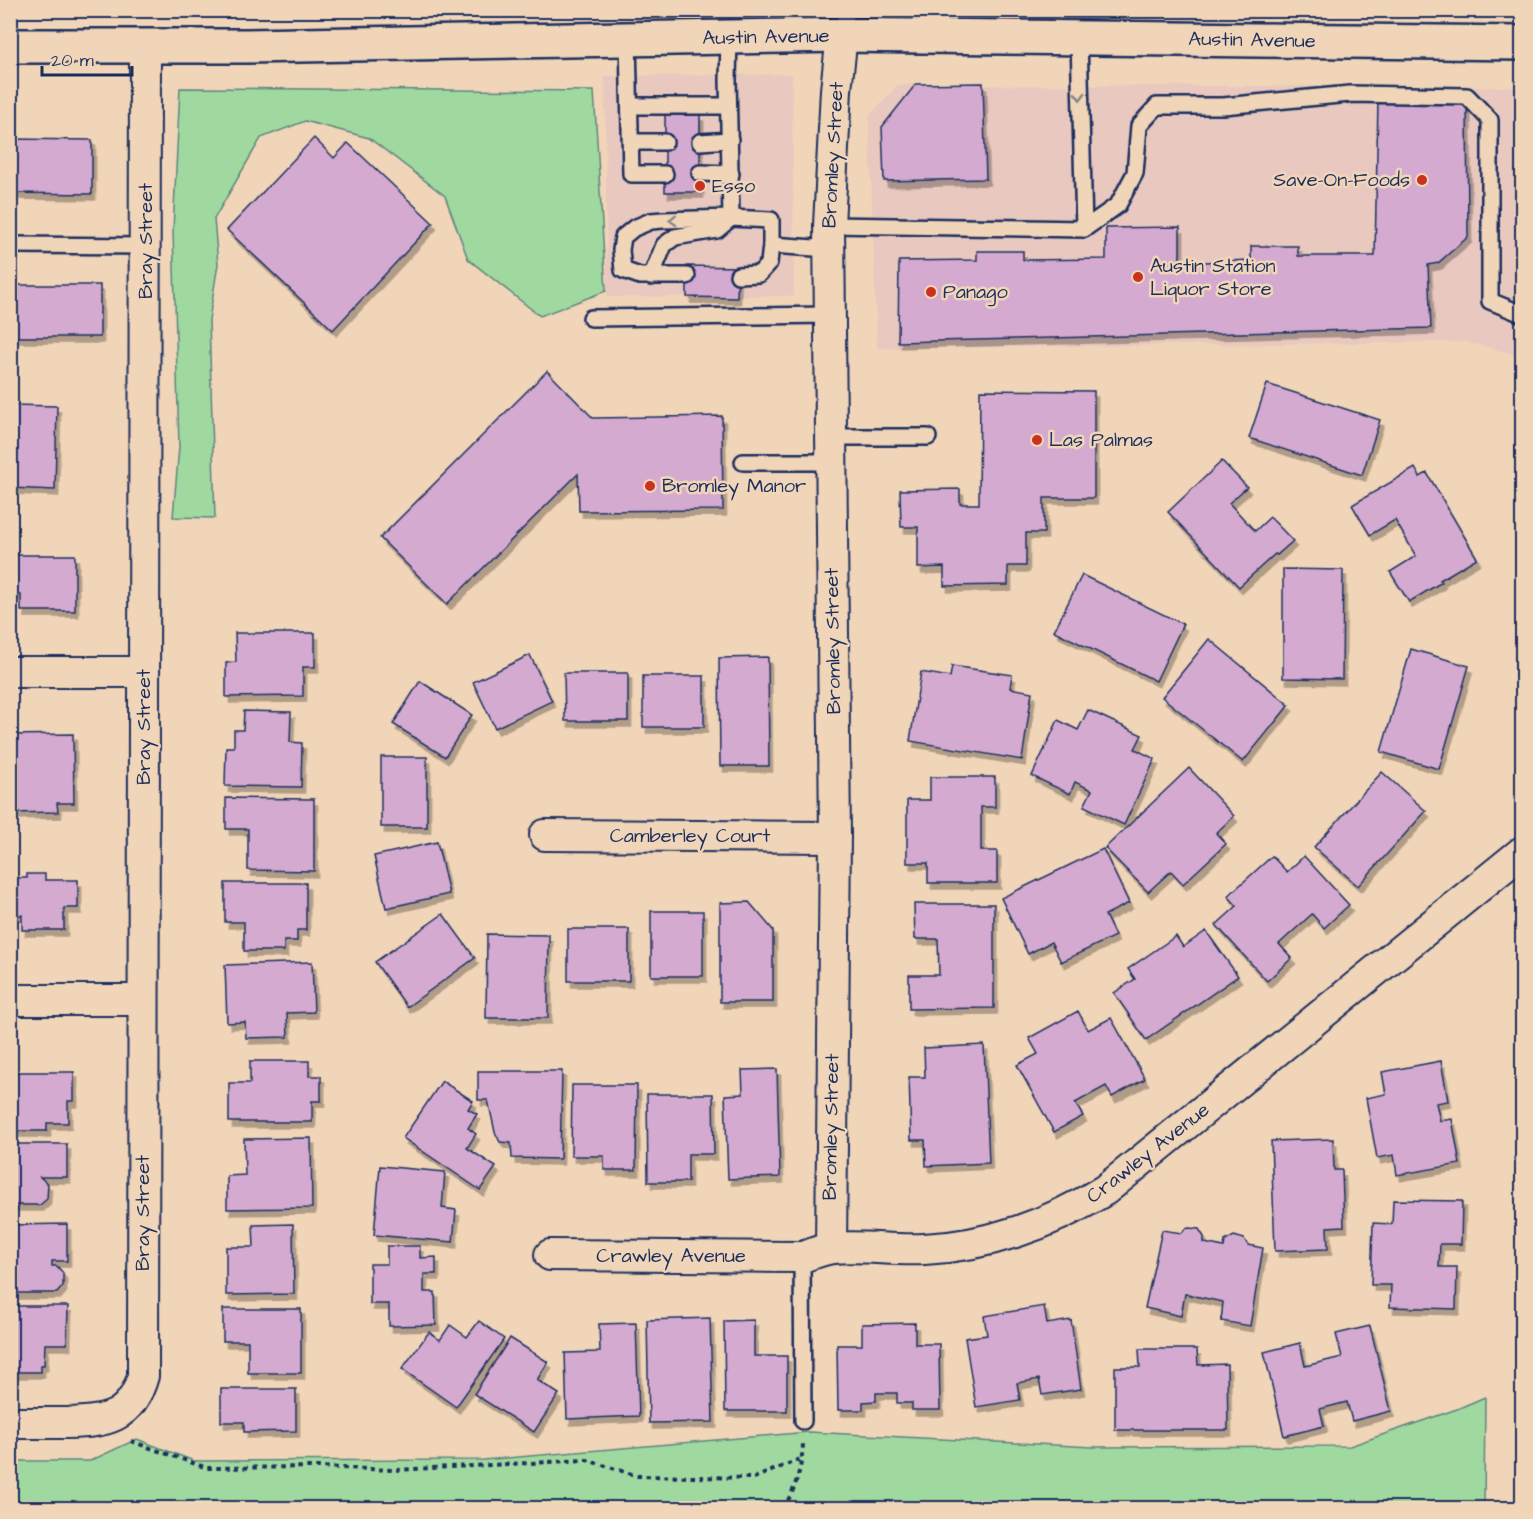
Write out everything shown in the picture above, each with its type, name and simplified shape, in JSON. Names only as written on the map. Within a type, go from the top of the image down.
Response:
[{"type":"main road","name":"Austin Avenue","points":[[10,46],[246,46],[729,38],[844,23],[1079,38],[1522,43]]},
{"type":"street","name":"Bromley Street","points":[[831,1248],[834,837],[829,237],[836,90],[844,23]]},
{"type":"street","name":"Bray Street","points":[[10,1423],[99,1422],[111,1419],[129,1406],[140,1387],[144,1364],[142,1000],[145,45]]},
{"type":"street","points":[[10,672],[144,672]]},
{"type":"street","name":"Camberley Court","points":[[545,835],[834,837]]},
{"type":"street","name":"Crawley Avenue","points":[[550,1255],[802,1257],[831,1248],[924,1249],[965,1244],[1015,1232],[1079,1206],[1123,1175],[1522,852]]},
{"type":"street","points":[[10,1000],[142,1000]]},
{"type":"lane","points":[[651,277],[664,245],[675,237],[717,230],[731,218],[729,38]]},
{"type":"lane","points":[[1079,38],[1084,229]]},
{"type":"lane","points":[[628,39],[631,174],[665,174]]},
{"type":"lane","points":[[771,245],[829,237],[1084,229],[1118,205],[1135,173],[1139,126],[1157,106],[1223,106],[1350,94],[1467,96],[1490,120],[1490,301],[1522,314]]},
{"type":"lane","points":[[631,106],[729,106]]},
{"type":"lane","points":[[700,142],[730,140]]},
{"type":"lane","points":[[631,142],[665,142]]},
{"type":"lane","points":[[700,173],[731,174]]},
{"type":"lane","points":[[687,276],[640,276],[623,270],[621,250],[623,237],[634,228],[651,221],[731,218],[771,220],[769,263],[759,274],[738,275]]},
{"type":"lane","points":[[10,245],[146,246]]},
{"type":"lane","points":[[591,318],[830,315]]},
{"type":"lane","points":[[743,462],[928,437]]},
{"type":"lane","points":[[802,1257],[803,1420]]},
{"type":"path","points":[[783,1509],[788,1502],[803,1458],[803,1420]]},
{"type":"path","points":[[130,1440],[207,1468],[318,1467],[394,1470],[587,1460],[638,1476],[754,1478],[803,1458]]},
{"type":"shaded area","name":"Esso","points":[[792,74],[794,296],[607,297],[605,76]]},
{"type":"shaded area","points":[[898,85],[1522,87],[1522,356],[1466,342],[877,348],[869,116]]},
{"type":"green space","points":[[180,88],[594,91],[606,291],[540,316],[468,259],[445,196],[369,138],[305,121],[261,138],[214,219],[218,264],[209,320],[215,518],[173,517],[179,447],[173,230]]},
{"type":"green space","points":[[1485,1397],[1484,1508],[11,1508],[11,1461],[90,1461],[137,1439],[194,1461],[483,1460],[809,1432],[1092,1447],[1350,1446]]},
{"type":"building","points":[[983,83],[986,179],[884,181],[882,127],[916,84]]},
{"type":"building","points":[[1378,100],[1467,101],[1468,237],[1438,263],[1428,265],[1431,328],[898,342],[899,261],[977,260],[977,251],[1023,251],[1023,260],[1106,259],[1106,228],[1180,227],[1180,263],[1251,260],[1251,246],[1298,246],[1298,256],[1375,256]]},
{"type":"building","points":[[665,115],[700,115],[700,192],[665,192]]},
{"type":"building","points":[[314,138],[334,158],[348,143],[433,223],[333,330],[227,230]]},
{"type":"building","points":[[10,139],[92,140],[92,194],[10,193]]},
{"type":"building","points":[[687,266],[738,267],[737,298],[687,297]]},
{"type":"building","points":[[10,285],[100,285],[100,337],[10,337]]},
{"type":"building","name":"Bromley Manor","points":[[547,371],[593,418],[722,416],[723,510],[579,511],[578,474],[447,604],[380,538]]},
{"type":"building","points":[[1267,384],[1380,420],[1362,475],[1249,438]]},
{"type":"building","name":"Las Palmas","points":[[980,390],[1094,391],[1094,498],[1044,498],[1044,533],[1026,533],[1026,566],[1008,566],[1008,585],[944,586],[944,567],[918,568],[918,527],[901,527],[900,490],[960,489],[960,504],[979,504]]},
{"type":"building","points":[[10,405],[57,406],[55,490],[10,488]]},
{"type":"building","points":[[1222,461],[1247,487],[1229,503],[1255,531],[1270,517],[1293,541],[1239,587],[1168,512]]},
{"type":"building","points":[[1415,468],[1420,477],[1427,473],[1477,558],[1409,602],[1390,572],[1416,556],[1395,520],[1370,535],[1352,505]]},
{"type":"building","points":[[13,555],[75,555],[75,611],[21,611],[21,595],[10,595],[10,578],[14,578]]},
{"type":"building","points":[[1283,569],[1343,570],[1342,679],[1283,678]]},
{"type":"building","points":[[1082,575],[1183,624],[1156,681],[1054,631]]},
{"type":"building","points":[[235,633],[315,633],[315,667],[303,667],[303,696],[226,697],[226,663],[236,662]]},
{"type":"building","points":[[1209,639],[1289,705],[1243,762],[1162,697]]},
{"type":"building","points":[[1411,649],[1469,666],[1439,769],[1381,752]]},
{"type":"building","points":[[530,655],[552,701],[495,728],[473,682]]},
{"type":"building","points":[[768,657],[769,766],[720,766],[719,658]]},
{"type":"building","points":[[952,666],[1012,675],[1010,688],[1032,692],[1022,760],[910,741],[921,672],[950,677]]},
{"type":"building","points":[[564,673],[628,673],[628,721],[565,721]]},
{"type":"building","points":[[643,676],[704,676],[704,727],[643,727]]},
{"type":"building","points":[[420,681],[472,715],[445,757],[393,724]]},
{"type":"building","points":[[1088,710],[1142,735],[1135,749],[1155,759],[1124,825],[1084,806],[1092,790],[1075,782],[1070,794],[1032,776],[1058,720],[1078,730]]},
{"type":"building","points":[[244,711],[291,712],[290,742],[302,743],[301,787],[225,786],[226,747],[234,747],[234,730],[243,730]]},
{"type":"building","points":[[73,734],[74,803],[57,803],[58,812],[10,813],[10,735]]},
{"type":"building","points":[[381,757],[427,757],[427,827],[381,827]]},
{"type":"building","points":[[1189,768],[1234,816],[1216,833],[1226,844],[1183,884],[1171,871],[1148,892],[1105,848]]},
{"type":"building","points":[[1382,772],[1426,811],[1358,886],[1314,847]]},
{"type":"building","points":[[930,777],[995,777],[995,807],[981,807],[981,851],[997,851],[997,883],[928,883],[928,863],[907,863],[907,800],[930,800]]},
{"type":"building","points":[[226,798],[314,799],[314,871],[248,870],[248,829],[226,829]]},
{"type":"building","points":[[437,842],[449,894],[386,908],[374,856]]},
{"type":"building","points":[[1103,849],[1129,903],[1105,915],[1115,936],[1061,962],[1051,942],[1028,954],[1001,898]]},
{"type":"building","points":[[1272,856],[1287,872],[1304,856],[1349,905],[1324,928],[1312,914],[1279,944],[1292,958],[1267,981],[1216,925],[1237,906],[1228,896]]},
{"type":"building","points":[[27,874],[45,874],[45,880],[78,880],[78,908],[64,908],[64,930],[22,930],[22,915],[14,915],[14,878],[27,878]]},
{"type":"building","points":[[225,883],[306,883],[306,930],[297,930],[297,941],[284,941],[284,951],[244,951],[244,922],[225,922]]},
{"type":"building","points":[[749,902],[773,930],[773,1002],[720,1002],[720,903]]},
{"type":"building","points":[[914,904],[994,904],[994,1008],[909,1009],[909,975],[939,975],[938,939],[915,939]]},
{"type":"building","points":[[651,911],[703,911],[703,976],[651,976]]},
{"type":"building","points":[[443,914],[475,958],[407,1007],[375,962]]},
{"type":"building","points":[[568,929],[629,929],[629,981],[568,981]]},
{"type":"building","points":[[1206,931],[1238,976],[1146,1040],[1114,993],[1135,979],[1128,969],[1176,936],[1183,947]]},
{"type":"building","points":[[487,934],[549,935],[548,1018],[486,1018]]},
{"type":"building","points":[[312,962],[314,1012],[287,1013],[288,1037],[246,1038],[245,1022],[227,1023],[225,965]]},
{"type":"building","points":[[1078,1011],[1088,1030],[1111,1018],[1145,1079],[1112,1097],[1106,1086],[1075,1103],[1083,1116],[1054,1132],[1017,1065],[1038,1054],[1029,1038]]},
{"type":"building","points":[[984,1045],[989,1163],[926,1166],[925,1140],[911,1140],[909,1077],[925,1077],[924,1048]]},
{"type":"building","points":[[250,1061],[309,1061],[309,1076],[321,1076],[321,1101],[312,1101],[312,1122],[229,1122],[229,1083],[250,1083]]},
{"type":"building","points":[[1441,1061],[1448,1101],[1436,1103],[1440,1121],[1452,1119],[1460,1164],[1397,1175],[1394,1155],[1377,1158],[1366,1098],[1386,1094],[1382,1072]]},
{"type":"building","points":[[777,1069],[780,1177],[728,1179],[725,1095],[743,1094],[742,1070]]},
{"type":"building","points":[[478,1071],[562,1071],[560,1159],[512,1158],[511,1143],[500,1142],[495,1132],[488,1100],[478,1100]]},
{"type":"building","points":[[10,1072],[74,1072],[74,1101],[68,1101],[68,1123],[47,1123],[47,1131],[10,1131]]},
{"type":"building","points":[[442,1081],[473,1101],[468,1109],[477,1114],[468,1128],[476,1134],[467,1148],[496,1167],[480,1190],[403,1138]]},
{"type":"building","points":[[572,1085],[637,1085],[636,1170],[604,1170],[604,1156],[571,1156]]},
{"type":"building","points":[[647,1094],[713,1094],[714,1154],[688,1154],[688,1182],[648,1182]]},
{"type":"building","points":[[311,1138],[312,1208],[227,1209],[227,1176],[245,1175],[244,1139]]},
{"type":"building","points":[[1333,1139],[1334,1170],[1342,1170],[1344,1226],[1327,1227],[1328,1249],[1275,1251],[1271,1141]]},
{"type":"building","points":[[10,1144],[67,1144],[67,1177],[40,1177],[48,1184],[47,1199],[40,1205],[10,1205]]},
{"type":"building","points":[[380,1166],[445,1172],[442,1208],[456,1210],[453,1242],[374,1235]]},
{"type":"building","points":[[1393,1200],[1462,1201],[1461,1244],[1440,1244],[1439,1267],[1457,1267],[1456,1309],[1390,1307],[1391,1285],[1371,1285],[1373,1223],[1392,1224]]},
{"type":"building","points":[[67,1224],[67,1261],[52,1261],[52,1266],[57,1266],[63,1273],[63,1286],[57,1293],[10,1293],[10,1225]]},
{"type":"building","points":[[293,1224],[294,1294],[226,1295],[226,1247],[254,1247],[253,1225]]},
{"type":"building","points":[[1189,1228],[1199,1229],[1204,1237],[1204,1243],[1224,1247],[1225,1241],[1234,1236],[1244,1239],[1248,1245],[1263,1248],[1250,1326],[1221,1321],[1223,1302],[1185,1294],[1181,1316],[1145,1308],[1162,1230],[1182,1233]]},
{"type":"building","points":[[387,1246],[420,1246],[420,1258],[436,1257],[436,1274],[424,1274],[424,1292],[435,1292],[436,1325],[389,1326],[389,1304],[370,1304],[370,1264],[387,1264]]},
{"type":"building","points":[[10,1306],[68,1306],[67,1344],[45,1344],[44,1365],[41,1365],[41,1372],[10,1372]]},
{"type":"building","points":[[1044,1306],[1047,1324],[1071,1320],[1081,1389],[1042,1395],[1039,1379],[1017,1383],[1020,1400],[976,1407],[965,1338],[987,1335],[984,1316]]},
{"type":"building","points":[[223,1309],[301,1309],[301,1373],[248,1373],[248,1341],[223,1341]]},
{"type":"building","points":[[710,1318],[713,1422],[649,1423],[647,1320]]},
{"type":"building","points":[[754,1320],[754,1356],[787,1356],[787,1411],[725,1411],[724,1321]]},
{"type":"building","points":[[479,1321],[504,1339],[456,1407],[402,1369],[429,1332],[440,1340],[450,1325],[467,1337]]},
{"type":"building","points":[[636,1323],[639,1416],[567,1419],[565,1353],[600,1352],[599,1324]]},
{"type":"building","points":[[915,1323],[915,1344],[939,1344],[940,1410],[912,1410],[912,1403],[897,1403],[897,1393],[876,1393],[876,1401],[863,1402],[863,1410],[838,1410],[837,1345],[862,1345],[862,1324]]},
{"type":"building","points":[[1370,1326],[1391,1411],[1352,1421],[1347,1402],[1320,1409],[1324,1426],[1284,1436],[1264,1352],[1300,1343],[1305,1366],[1342,1357],[1336,1334]]},
{"type":"building","points":[[510,1338],[548,1362],[537,1380],[559,1394],[534,1432],[474,1394]]},
{"type":"building","points":[[1139,1349],[1197,1349],[1198,1365],[1227,1364],[1228,1430],[1115,1430],[1115,1367],[1140,1367]]},
{"type":"building","points":[[221,1389],[296,1389],[296,1431],[244,1432],[244,1422],[221,1422]]},
{"type":"place","name":"Save-On-Foods","points":[[1422,180]]},
{"type":"place","name":"Esso","points":[[700,186]]},
{"type":"place","name":"Austin Station Liquor Store","points":[[1138,277]]},
{"type":"place","name":"Panago","points":[[931,292]]},
{"type":"place","name":"Las Palmas","points":[[1037,440]]},
{"type":"place","name":"Bromley Manor","points":[[650,486]]}]
